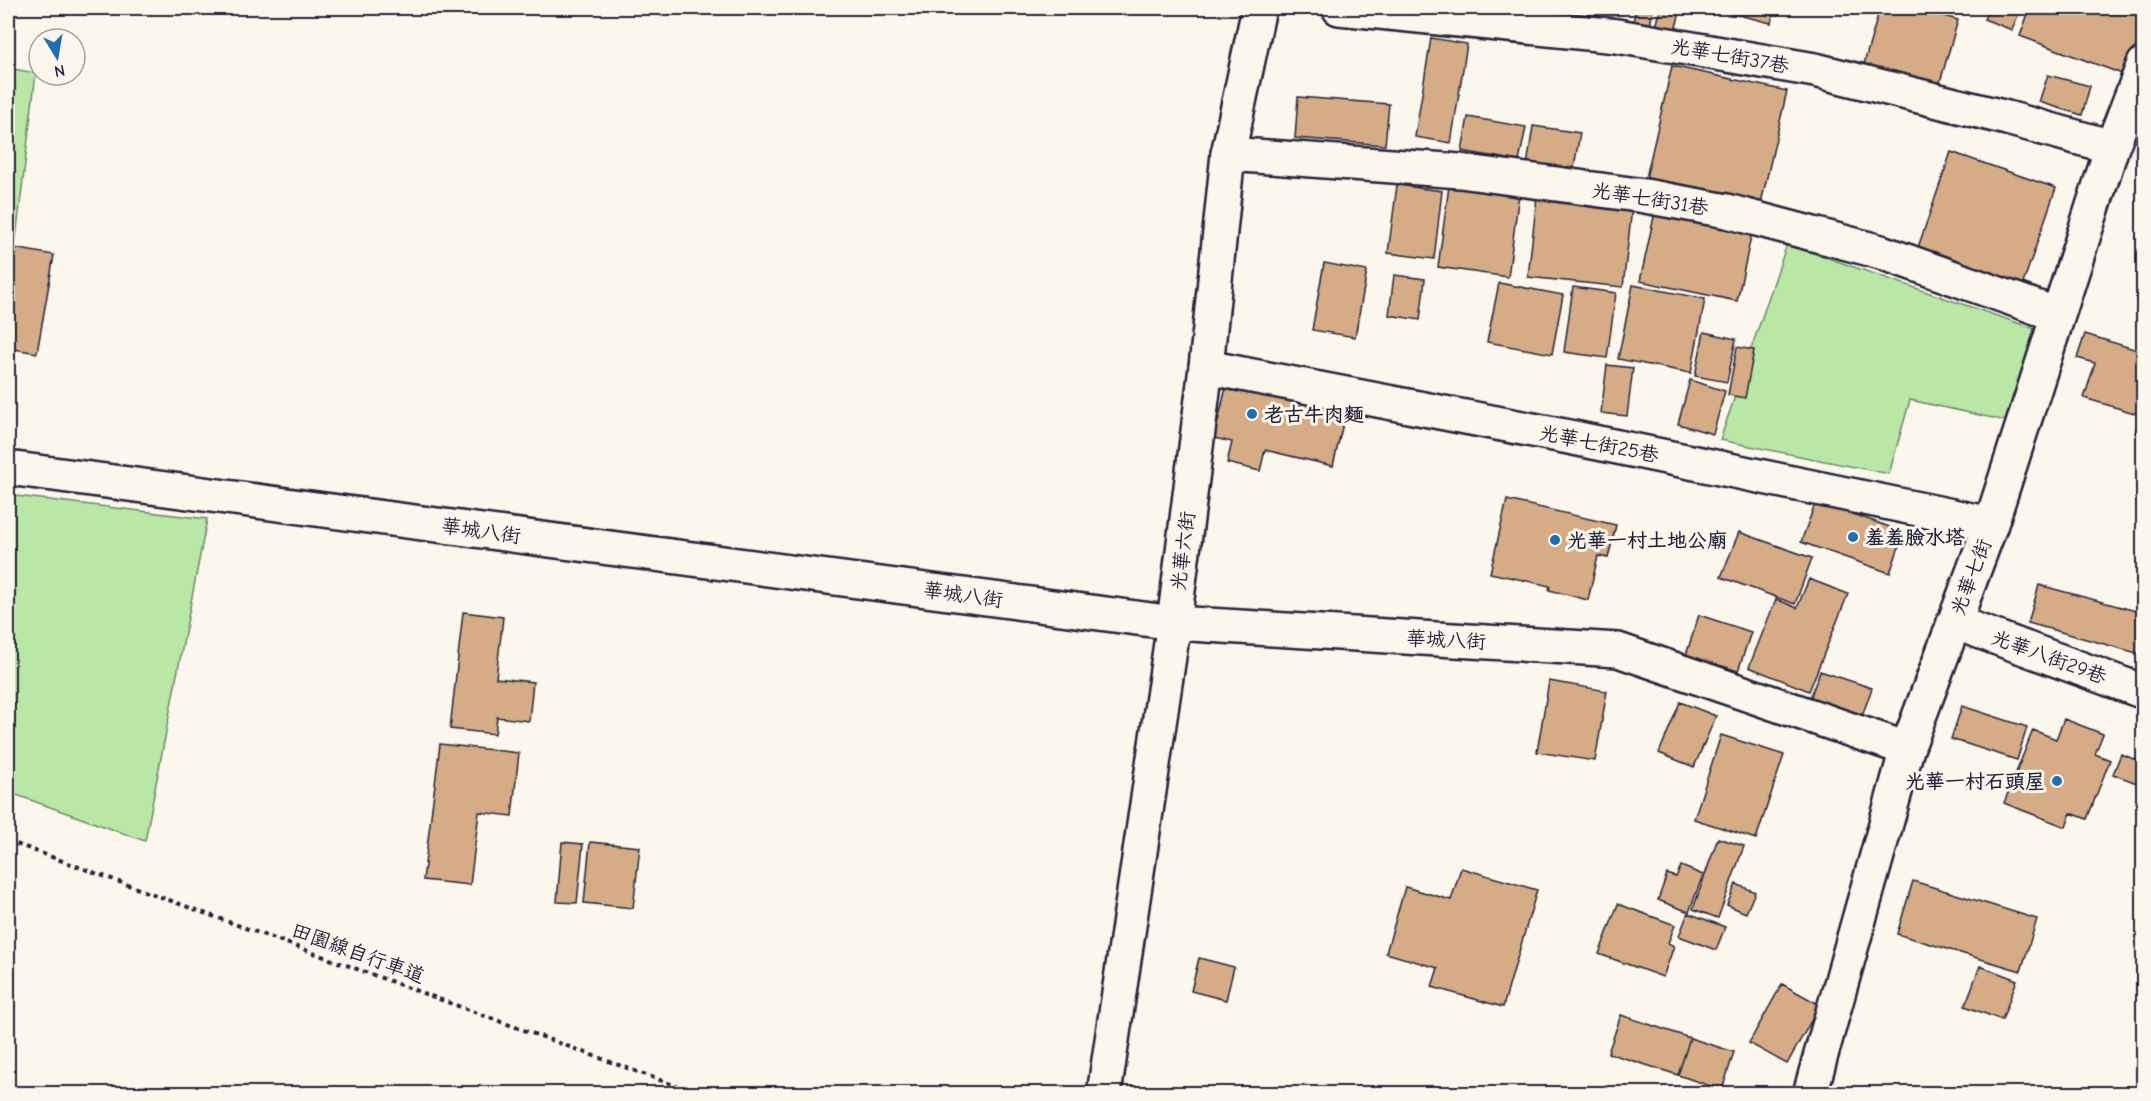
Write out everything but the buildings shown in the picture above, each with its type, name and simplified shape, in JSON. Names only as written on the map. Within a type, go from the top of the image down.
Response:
[{"type":"street","name":"光華六街","points":[[1104,1094],[1174,623],[1206,367],[1228,154],[1259,8]]},
{"type":"street","name":"光華七街37巷","points":[[1339,8],[1617,36],[1803,68],[2007,118],[2112,147]]},
{"type":"street","name":"光華七街","points":[[1810,1094],[1907,749],[1991,524],[2112,147],[2144,64]]},
{"type":"street","name":"光華七街31巷","points":[[1228,154],[1460,171],[1645,196],[1727,211],[1881,252],[2058,315]]},
{"type":"street","name":"光華七街25巷","points":[[1206,367],[1569,437],[1991,524]]},
{"type":"street","name":"華城八街","points":[[8,468],[1174,623],[1618,650],[1907,749]]},
{"type":"street","name":"光華八街29巷","points":[[1954,622],[2144,692]]},
{"type":"path","name":"田園線自行車道","points":[[8,841],[698,1094]]},
{"type":"green space","points":[[8,68],[27,71],[27,87],[34,87],[16,238],[8,237]]},
{"type":"green space","points":[[1787,244],[2038,330],[2006,421],[1910,400],[1889,474],[1720,440]]},
{"type":"green space","points":[[8,495],[207,519],[145,841],[8,792]]},
{"type":"place","name":"老古牛肉麵","points":[[1252,414]]},
{"type":"place","name":"羞羞臉水塔","points":[[1853,537]]},
{"type":"place","name":"光華一村土地公廟","points":[[1555,540]]},
{"type":"place","name":"光華一村石頭屋","points":[[2057,781]]}]
